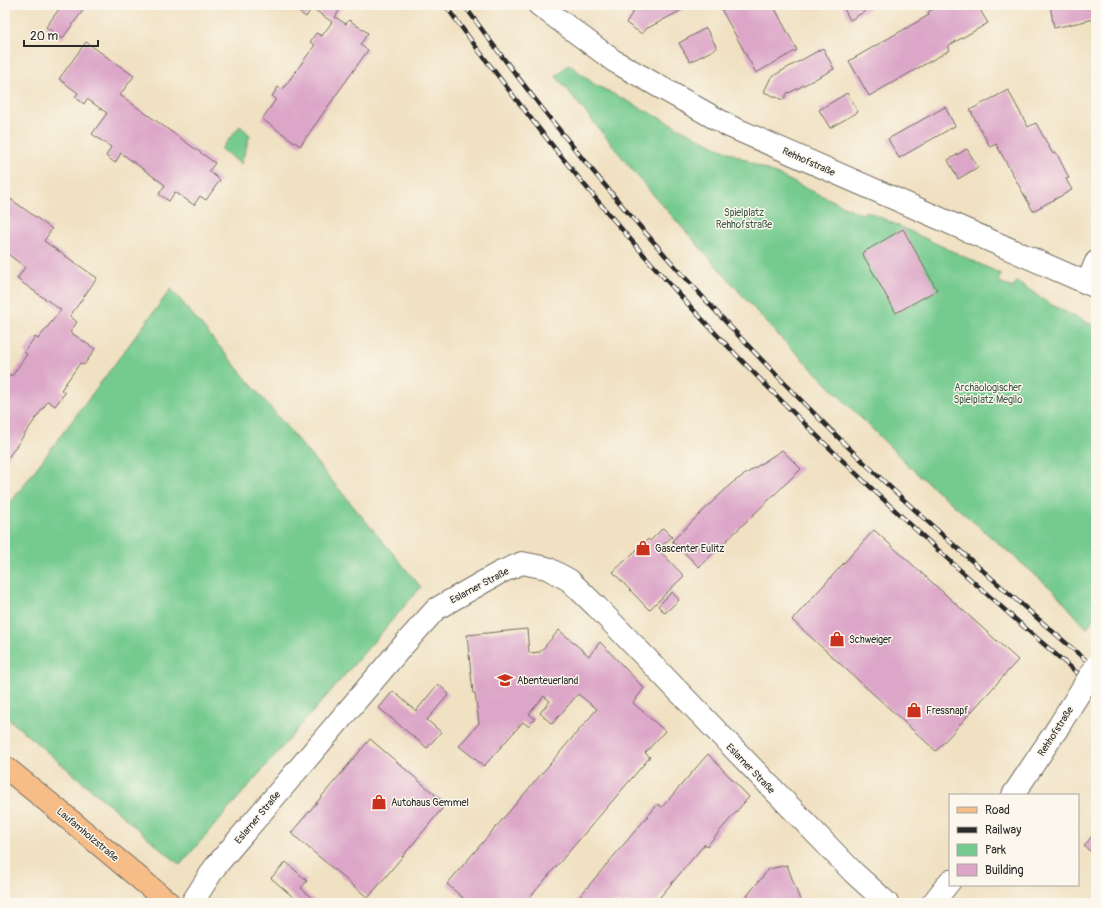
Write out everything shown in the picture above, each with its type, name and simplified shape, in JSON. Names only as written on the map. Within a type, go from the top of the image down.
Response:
[{"type":"main road","name":"Laufamholzstraße","points":[[5,767],[64,814],[169,903]]},
{"type":"street","name":"Rehhofstraße","points":[[539,5],[614,61],[729,126],[1092,285]]},
{"type":"street","points":[[1092,285],[1096,262]]},
{"type":"street","name":"Eslarner Straße","points":[[192,903],[215,867],[400,648],[436,609],[499,573],[522,563],[548,568],[574,585],[854,873],[888,903]]},
{"type":"street","name":"Rehhofstraße","points":[[1014,794],[1057,729],[1096,666]]},
{"type":"street","points":[[933,903],[949,882]]},
{"type":"green space","name":"Archäologischer Spielplatz Megilo","points":[[569,64],[594,84],[697,137],[861,214],[867,211],[1001,274],[998,281],[1013,288],[1017,281],[1048,303],[1096,327],[1096,614],[1087,629],[1054,591],[913,470],[776,333],[648,189],[556,76]]},
{"type":"green space","points":[[240,126],[250,135],[241,164],[221,149]]},
{"type":"green space","points":[[171,289],[421,587],[180,865],[5,716],[5,510]]},
{"type":"building","points":[[62,5],[87,5],[62,39],[46,27]]},
{"type":"building","points":[[299,5],[343,5],[335,17],[346,24],[349,20],[368,33],[360,45],[368,50],[300,146],[262,119],[276,99],[272,96],[278,87],[282,90],[315,45],[310,42],[316,33],[322,36],[332,22],[312,8],[306,17],[296,10]]},
{"type":"building","points":[[631,5],[691,5],[648,27],[642,34],[626,23],[634,10]]},
{"type":"building","points":[[719,5],[773,5],[797,50],[756,73]]},
{"type":"building","points":[[842,5],[876,5],[850,20]]},
{"type":"building","points":[[941,5],[977,5],[988,23],[948,46],[950,50],[869,96],[849,61],[929,15],[928,12]]},
{"type":"building","points":[[1050,5],[1092,5],[1095,19],[1054,28]]},
{"type":"building","points":[[706,28],[717,48],[690,62],[679,43]]},
{"type":"building","points":[[86,42],[134,76],[120,95],[215,163],[209,171],[220,180],[206,200],[200,196],[194,205],[175,192],[169,201],[159,194],[165,185],[121,153],[115,163],[106,156],[111,147],[92,134],[107,113],[87,99],[84,104],[75,97],[78,93],[59,79]]},
{"type":"building","points":[[823,48],[834,69],[789,93],[788,92],[783,100],[764,92],[771,77]]},
{"type":"building","points":[[1008,90],[1028,127],[1036,123],[1053,154],[1056,152],[1069,178],[1066,179],[1072,190],[1033,211],[996,144],[990,147],[970,110]]},
{"type":"building","points":[[847,93],[858,112],[830,128],[819,110]]},
{"type":"building","points":[[945,107],[955,126],[899,158],[888,139]]},
{"type":"building","points":[[967,149],[978,167],[958,179],[948,160]]},
{"type":"building","points":[[5,195],[52,229],[44,241],[97,278],[70,316],[77,322],[70,332],[95,349],[84,365],[80,363],[61,390],[65,393],[55,406],[48,401],[5,462],[5,381],[10,374],[12,376],[27,354],[24,352],[35,337],[38,339],[61,310],[17,279],[25,267],[5,252]]},
{"type":"building","points":[[903,229],[937,290],[896,313],[862,253]]},
{"type":"building","points":[[782,450],[801,469],[699,567],[672,541],[732,483]]},
{"type":"building","points":[[663,528],[672,537],[658,549],[684,576],[649,610],[613,572],[648,539],[650,541]]},
{"type":"building","points":[[874,530],[1018,660],[936,751],[792,620]]},
{"type":"building","points":[[672,592],[679,600],[665,613],[658,606]]},
{"type":"building","points":[[527,629],[529,653],[540,652],[559,630],[589,656],[600,642],[644,688],[633,703],[665,731],[645,753],[650,757],[525,903],[469,903],[447,884],[597,709],[578,694],[552,724],[540,713],[550,701],[544,696],[529,714],[535,719],[528,726],[523,722],[484,766],[459,746],[479,723],[475,693],[473,693],[467,635]]},
{"type":"building","points":[[438,684],[449,694],[427,720],[441,732],[427,748],[379,708],[393,691],[416,711]]},
{"type":"building","points":[[370,739],[446,804],[368,898],[291,833]]},
{"type":"building","points":[[708,754],[749,797],[707,846],[705,844],[655,903],[574,903],[658,804],[662,807]]},
{"type":"building","points":[[1096,831],[1096,856],[1084,846]]},
{"type":"building","points":[[286,862],[307,881],[301,888],[317,903],[300,903],[271,878]]},
{"type":"building","points":[[787,865],[801,903],[741,903],[769,869]]},
{"type":"railway","points":[[445,5],[509,91],[610,216],[717,335],[762,382],[902,517],[998,604],[1096,689]]},
{"type":"railway","points":[[464,5],[553,122],[599,178],[695,289],[745,343],[848,447],[908,504],[1096,669]]},
{"type":"place","name":"Gascenter Eulitz","points":[[643,548]]},
{"type":"place","name":"Schweiger","points":[[837,639]]},
{"type":"place","name":"Abenteuerland","points":[[505,680]]},
{"type":"place","name":"Fressnapf","points":[[914,710]]},
{"type":"place","name":"Autohaus Gemmel","points":[[379,802]]},
{"type":"park label","name":"Spielplatz Rehhofstraße","points":[[744,218]]}]
